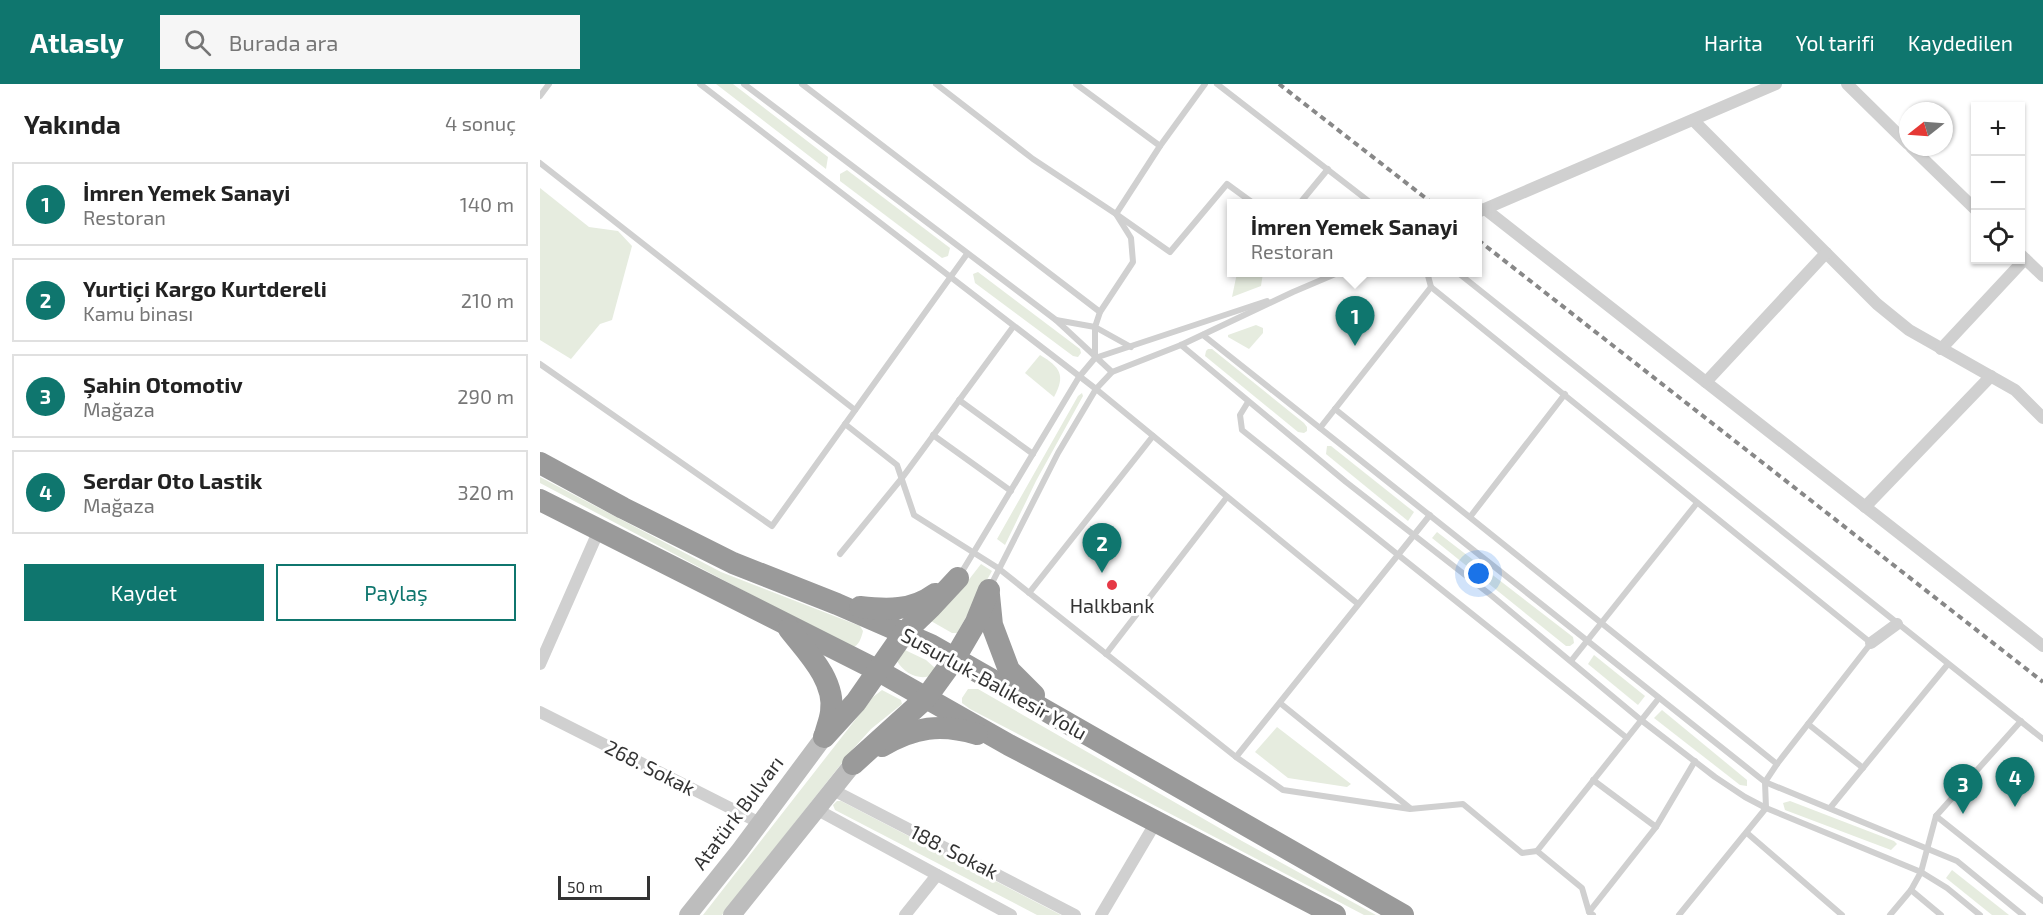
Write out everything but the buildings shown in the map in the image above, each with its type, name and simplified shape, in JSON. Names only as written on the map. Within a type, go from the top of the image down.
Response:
[{"type":"highway","name":"Susurluk-Balıkesir Yolu","points":[[540,463],[623,508],[734,563],[931,645],[1403,915]]},
{"type":"highway","points":[[540,500],[877,670],[1009,745],[1335,915]]},
{"type":"highway","points":[[837,604],[888,610],[915,606],[958,578]]},
{"type":"highway","points":[[824,738],[856,702],[904,633],[958,578]]},
{"type":"highway","points":[[853,764],[926,698],[955,658],[976,622],[989,590]]},
{"type":"highway","points":[[989,590],[992,625],[1009,670],[1051,714]]},
{"type":"highway","points":[[784,623],[822,672],[829,690],[832,710],[824,738]]},
{"type":"highway","points":[[853,764],[890,741],[921,729],[938,727],[963,730],[1009,745]]},
{"type":"main road","name":"Atatürk Bulvarı","points":[[688,915],[824,738]]},
{"type":"main road","points":[[732,915],[853,764]]},
{"type":"street","points":[[1482,210],[1776,84]]},
{"type":"street","points":[[1847,84],[1899,135]]},
{"type":"street","points":[[1693,120],[1885,311],[1909,330],[2015,390],[2043,416]]},
{"type":"street","points":[[1920,156],[1971,205]]},
{"type":"street","points":[[1482,211],[1706,382],[2043,646]]},
{"type":"street","points":[[1706,382],[1826,253]]},
{"type":"street","points":[[2025,258],[2043,276]]},
{"type":"street","points":[[1941,349],[2016,264]]},
{"type":"street","points":[[1865,507],[1991,376]]},
{"type":"street","points":[[540,664],[598,530]]},
{"type":"street","points":[[1871,643],[1897,624]]},
{"type":"street","name":"268. Sokak","points":[[540,712],[760,822]]},
{"type":"street","name":"188. Sokak","points":[[833,790],[1075,915]]},
{"type":"street","name":"188. Sokak","points":[[816,809],[1011,915]]},
{"type":"street","points":[[1101,915],[1156,822]]},
{"type":"street","points":[[905,915],[937,875]]},
{"type":"lane","points":[[540,96],[549,84]]},
{"type":"lane","points":[[700,84],[1096,389],[1358,604]]},
{"type":"lane","points":[[744,84],[1056,320],[1112,372]]},
{"type":"lane","points":[[802,84],[1100,312]]},
{"type":"lane","points":[[936,84],[1033,159],[1170,252],[1227,184],[1246,199]]},
{"type":"lane","points":[[1076,84],[1160,146]]},
{"type":"lane","points":[[1116,214],[1160,146],[1205,84]]},
{"type":"lane","points":[[1217,84],[1365,199]]},
{"type":"lane","points":[[540,163],[855,410]]},
{"type":"lane","points":[[1304,199],[1328,169]]},
{"type":"lane","points":[[1095,358],[1095,327],[1100,312],[1133,262],[1131,238],[1116,214]]},
{"type":"lane","points":[[540,364],[772,526],[967,254]]},
{"type":"lane","points":[[958,578],[1079,377],[1095,358],[1293,292],[1330,277]]},
{"type":"lane","points":[[1428,277],[1431,287],[1871,643],[1777,764],[1766,782],[1766,808],[1679,915]]},
{"type":"lane","points":[[1462,277],[2043,739]]},
{"type":"lane","points":[[1320,428],[1431,287]]},
{"type":"lane","points":[[989,590],[998,568],[1058,453],[1096,389],[1112,372],[1181,345],[1293,292]]},
{"type":"lane","points":[[1056,320],[1095,327],[1131,347]]},
{"type":"lane","points":[[840,554],[902,478],[1013,327]]},
{"type":"lane","points":[[1203,335],[1766,782],[1957,861],[2023,915]]},
{"type":"lane","points":[[1181,345],[1413,536],[1492,596],[1641,720],[1738,792],[1766,808],[1921,872],[1947,888],[1980,915]]},
{"type":"lane","points":[[1470,517],[1565,394]]},
{"type":"lane","points":[[959,400],[1033,454]]},
{"type":"lane","points":[[1248,402],[1240,415],[1242,430],[1627,738]]},
{"type":"lane","points":[[1335,409],[1777,764]]},
{"type":"lane","points":[[845,424],[897,465],[914,515],[998,568],[1236,756],[1283,790],[1410,809],[1463,804],[1522,853],[1536,851],[1659,698]]},
{"type":"lane","points":[[933,435],[1011,491]]},
{"type":"lane","points":[[1029,593],[1153,436]]},
{"type":"lane","points":[[1106,654],[1227,497]]},
{"type":"lane","points":[[1571,662],[1697,503]]},
{"type":"lane","points":[[1236,756],[1430,515]]},
{"type":"lane","points":[[1830,808],[1948,664]]},
{"type":"lane","points":[[1280,703],[1410,809]]},
{"type":"lane","points":[[1890,915],[1911,890],[1921,872],[1936,816],[2021,721]]},
{"type":"lane","points":[[1808,724],[1863,768]]},
{"type":"lane","points":[[1591,913],[1656,827],[1695,761]]},
{"type":"lane","points":[[1593,780],[1656,827]]},
{"type":"lane","points":[[1936,816],[2043,901]]},
{"type":"lane","points":[[1747,833],[1842,915]]},
{"type":"lane","points":[[1536,851],[1582,888],[1591,913]]},
{"type":"lane","points":[[1911,890],[1941,915]]},
{"type":"shaded area","points":[[716,84],[733,84],[828,157],[826,169]]},
{"type":"shaded area","points":[[847,170],[950,248],[948,256],[942,258],[840,181],[840,174]]},
{"type":"shaded area","points":[[540,188],[589,227],[618,231],[632,246],[612,320],[600,324],[571,359],[540,340]]},
{"type":"shaded area","points":[[978,272],[1080,349],[1081,353],[1078,357],[1073,356],[975,283],[973,274]]},
{"type":"shaded area","points":[[1236,277],[1262,277],[1261,286],[1232,297]]},
{"type":"shaded area","points":[[1256,325],[1263,328],[1263,333],[1249,349],[1228,337],[1228,335]]},
{"type":"shaded area","points":[[1208,349],[1212,349],[1304,423],[1307,431],[1298,432],[1205,356]]},
{"type":"shaded area","points":[[1040,355],[1059,372],[1060,383],[1054,397],[1025,373]]},
{"type":"shaded area","points":[[1082,393],[1083,396],[1036,481],[1005,545],[997,539],[1078,396]]},
{"type":"shaded area","points":[[1327,446],[1331,446],[1414,512],[1408,521],[1326,454]]},
{"type":"shaded area","points":[[540,477],[721,572],[860,626],[863,631],[859,641],[852,648],[540,483]]},
{"type":"shaded area","points":[[1437,532],[1573,637],[1574,643],[1566,646],[1432,538]]},
{"type":"shaded area","points":[[981,564],[992,571],[957,633],[952,633],[931,621],[957,595]]},
{"type":"shaded area","points":[[905,650],[926,660],[935,668],[931,676],[916,676],[903,669],[897,661]]},
{"type":"shaded area","points":[[1594,655],[1645,696],[1638,705],[1588,664]]},
{"type":"shaded area","points":[[968,689],[978,689],[1242,841],[1376,915],[1364,915],[970,709],[962,703],[962,698]]},
{"type":"shaded area","points":[[882,690],[901,700],[902,704],[871,729],[853,749],[722,915],[703,915],[873,697]]},
{"type":"shaded area","points":[[1662,710],[1747,780],[1747,786],[1740,785],[1654,718]]},
{"type":"shaded area","points":[[1277,727],[1351,784],[1347,787],[1288,778],[1255,752]]},
{"type":"shaded area","points":[[841,801],[1061,915],[1037,915],[835,810],[833,805]]},
{"type":"shaded area","points":[[1790,801],[1897,844],[1891,850],[1785,810],[1783,803]]},
{"type":"shaded area","points":[[1952,870],[2009,915],[1992,915],[1946,878]]},
{"type":"railway","points":[[1279,84],[1427,199]]},
{"type":"railway","points":[[1482,243],[2043,682]]},
{"type":"place","name":"İmren Yemek Sanayi","points":[[1355,346]]},
{"type":"place","name":"Yurtiçi Kargo Kurtdereli","points":[[1102,573]]},
{"type":"place","name":"Halkbank","points":[[1112,585]]},
{"type":"place","name":"Serdar Oto Lastik","points":[[2015,807]]},
{"type":"place","name":"Şahin Otomotiv","points":[[1963,814]]}]
